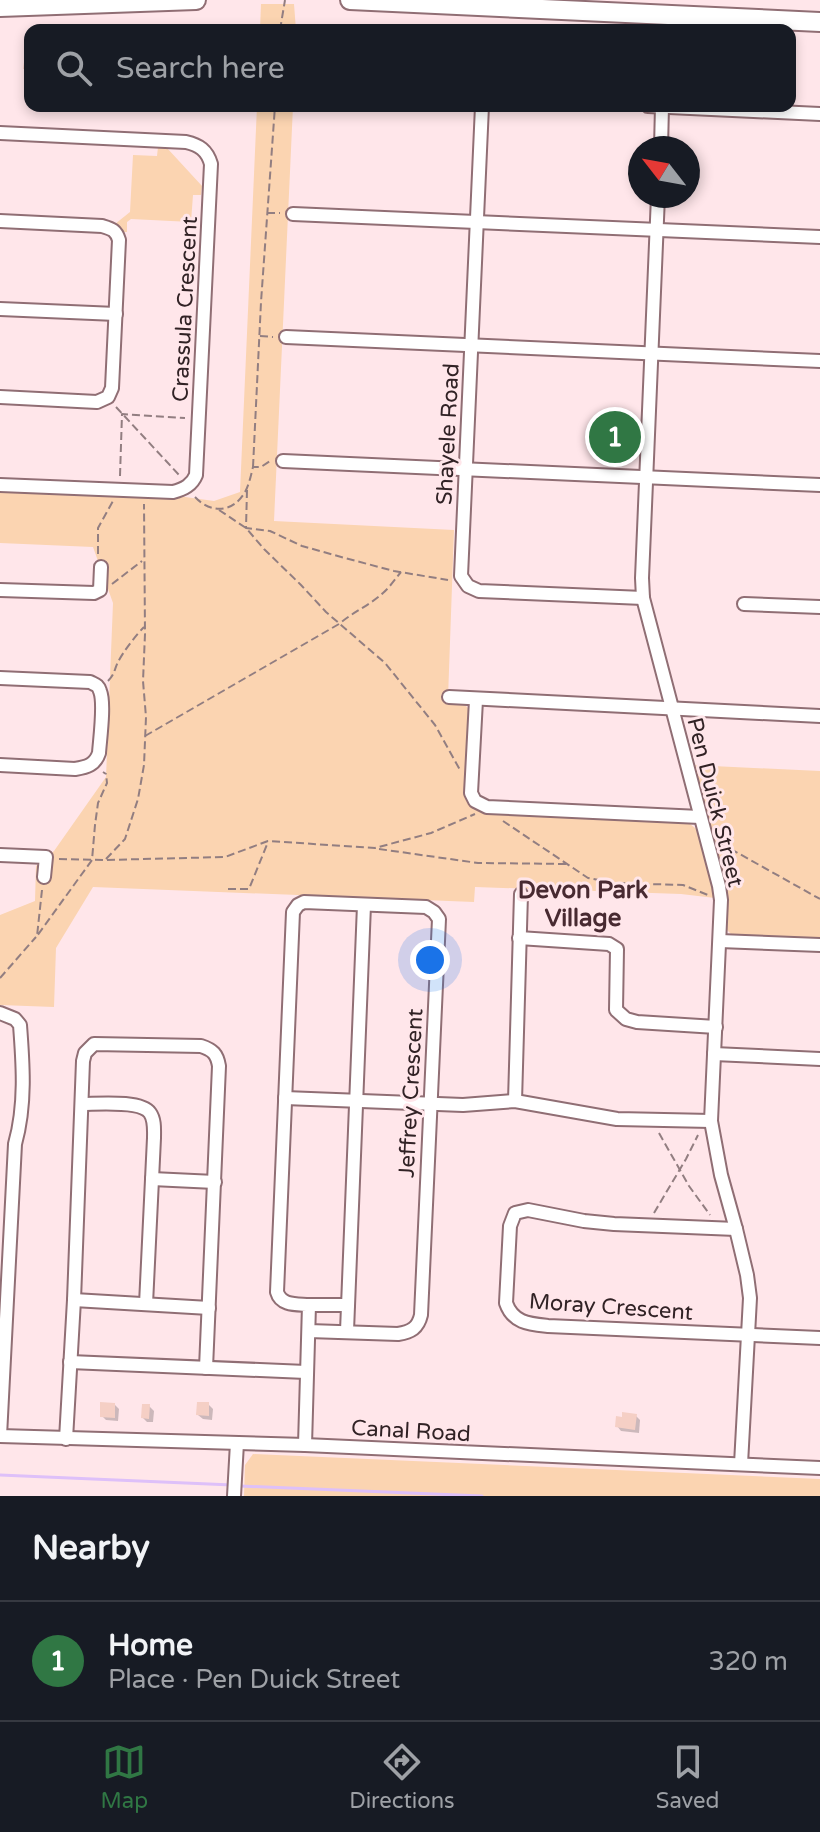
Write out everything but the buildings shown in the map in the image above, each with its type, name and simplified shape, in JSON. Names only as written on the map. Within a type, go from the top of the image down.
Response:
[{"type":"street","points":[[11,5],[196,0]]},
{"type":"street","points":[[350,0],[567,5],[666,23],[820,22]]},
{"type":"street","name":"Shayele Road","points":[[468,586],[461,576],[482,112]]},
{"type":"street","points":[[661,136],[662,112]]},
{"type":"street","points":[[780,112],[820,114]]},
{"type":"street","name":"Crassula Crescent","points":[[0,133],[171,140],[196,145],[208,156],[211,164],[196,475],[189,486]]},
{"type":"street","name":"Pen Duick Street","points":[[658,208],[643,598],[721,900],[716,1027],[706,1121],[736,1229],[750,1298],[741,1464]]},
{"type":"street","points":[[293,214],[820,237]]},
{"type":"street","points":[[0,221],[102,226],[117,233],[119,240],[112,388],[108,397],[97,402],[0,397]]},
{"type":"street","points":[[0,309],[116,314]]},
{"type":"street","points":[[286,337],[820,361]]},
{"type":"street","points":[[283,461],[820,485]]},
{"type":"street","points":[[0,485],[173,492],[189,486]]},
{"type":"street","points":[[0,590],[89,594],[100,590],[101,567]]},
{"type":"street","points":[[468,586],[479,591],[643,598]]},
{"type":"street","points":[[744,604],[820,607]]},
{"type":"street","points":[[0,678],[90,682],[96,685],[102,701],[99,753],[92,764],[75,769],[0,765]]},
{"type":"street","points":[[449,697],[820,716]]},
{"type":"street","points":[[476,700],[471,783],[473,797],[479,804],[487,807],[700,817]]},
{"type":"street","points":[[0,855],[46,857],[44,877]]},
{"type":"street","points":[[515,1101],[521,894]]},
{"type":"street","name":"Jeffrey Crescent","points":[[309,1305],[282,1301],[277,1292],[293,912],[304,902],[419,905],[429,908],[439,919],[421,1315],[419,1322],[405,1333],[309,1331]]},
{"type":"street","points":[[347,1331],[364,905]]},
{"type":"street","points":[[519,938],[609,944],[617,949],[615,1003],[620,1015],[637,1022],[716,1027]]},
{"type":"street","points":[[720,941],[820,945]]},
{"type":"street","points":[[0,1013],[15,1019],[20,1025],[23,1092],[21,1122],[15,1144],[0,1436]]},
{"type":"street","points":[[66,1439],[83,1061],[85,1053],[94,1044],[201,1046],[217,1056],[215,1182],[206,1368]]},
{"type":"street","points":[[714,1054],[820,1059]]},
{"type":"street","points":[[285,1098],[463,1105],[515,1101],[617,1119],[706,1121]]},
{"type":"street","points":[[82,1104],[137,1105],[152,1116],[146,1304]]},
{"type":"street","points":[[0,1143],[15,1144]]},
{"type":"street","points":[[152,1179],[215,1182]]},
{"type":"street","name":"Moray Crescent","points":[[736,1229],[584,1221],[528,1210],[515,1213],[510,1226],[506,1303],[508,1310],[526,1324],[750,1334]]},
{"type":"street","points":[[74,1300],[209,1308]]},
{"type":"street","points":[[305,1445],[309,1305],[348,1305]]},
{"type":"street","points":[[750,1334],[820,1338]]},
{"type":"street","points":[[70,1362],[306,1372]]},
{"type":"street","name":"Canal Road","points":[[0,1436],[237,1447],[305,1445],[820,1468]]},
{"type":"street","points":[[234,1496],[237,1447]]},
{"type":"path","points":[[281,24],[285,0]]},
{"type":"path","points":[[246,528],[247,490],[253,467],[275,112]]},
{"type":"path","points":[[267,213],[293,214]]},
{"type":"path","points":[[260,336],[286,337]]},
{"type":"path","points":[[108,397],[189,486],[197,499],[246,528],[339,624],[385,663],[435,725],[460,770],[471,783]]},
{"type":"path","points":[[122,414],[199,418]]},
{"type":"path","points":[[101,567],[97,550],[98,528],[120,490],[122,414]]},
{"type":"path","points":[[253,467],[283,461]]},
{"type":"path","points":[[219,510],[237,502],[247,490]]},
{"type":"path","points":[[105,860],[125,839],[138,799],[144,765],[144,491]]},
{"type":"path","points":[[246,528],[270,531],[302,546],[401,572],[452,580],[468,586]]},
{"type":"path","points":[[100,590],[143,561]]},
{"type":"path","points":[[145,736],[339,624],[387,590],[401,572]]},
{"type":"path","points":[[96,685],[106,683],[114,675],[118,661],[144,627]]},
{"type":"path","points":[[0,978],[37,936],[92,860],[98,803],[107,783],[106,774],[92,764]]},
{"type":"path","points":[[375,848],[431,833],[487,807],[588,878],[614,883],[683,885],[721,900]]},
{"type":"path","points":[[706,836],[820,899]]},
{"type":"path","points":[[228,889],[249,889],[268,841]]},
{"type":"path","points":[[46,857],[92,860],[225,857],[268,841],[375,848],[478,863],[569,864]]},
{"type":"path","points":[[37,936],[44,877]]},
{"type":"path","points":[[656,1120],[657,1129],[689,1186],[718,1229]]},
{"type":"path","points":[[652,1226],[654,1213],[706,1121]]},
{"type":"shaded area","points":[[261,4],[294,4],[296,24],[260,24]]},
{"type":"shaded area","points":[[257,112],[293,112],[274,521],[454,530],[448,698],[463,703],[471,711],[470,800],[686,821],[699,831],[715,898],[681,894],[475,887],[474,902],[93,887],[56,948],[54,1007],[0,1005],[0,915],[35,901],[36,866],[54,851],[106,777],[113,603],[93,547],[0,543],[0,489],[178,496],[214,501],[240,492]]},
{"type":"shaded area","points":[[158,147],[167,148],[202,186],[201,195],[193,195],[191,222],[131,219],[127,222],[127,232],[122,232],[115,224],[130,212],[133,155],[157,156]]},
{"type":"shaded area","points":[[692,765],[820,771],[820,941],[734,937],[726,929],[723,875]]},
{"type":"shaded area","points":[[253,1454],[820,1479],[820,1496],[244,1496],[245,1465]]},
{"type":"waterway","points":[[0,1475],[232,1485]]},
{"type":"waterway","points":[[240,1486],[482,1496]]},
{"type":"place","name":"Home","points":[[615,437]]},
{"type":"district","name":"Devon Park Village","points":[[583,904]]}]
